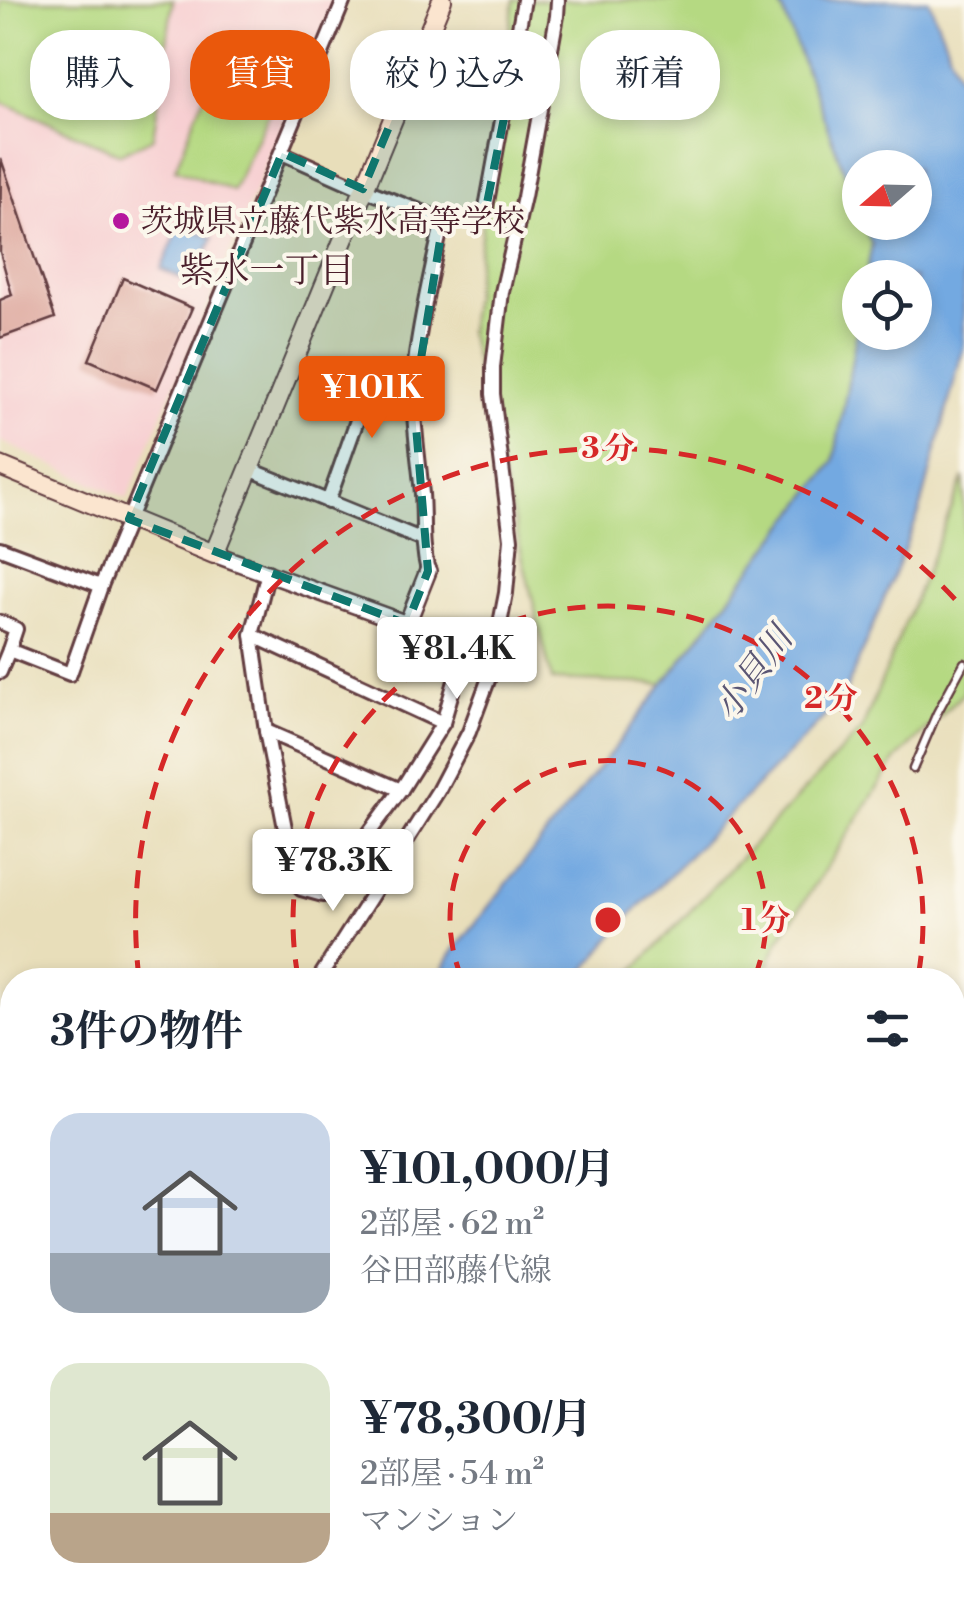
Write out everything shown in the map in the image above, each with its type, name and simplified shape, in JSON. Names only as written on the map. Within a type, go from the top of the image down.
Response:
[{"type":"main road","points":[[429,30],[442,0]]},
{"type":"main road","points":[[0,466],[214,554],[391,120]]},
{"type":"street","points":[[9,650],[70,674],[129,519],[344,0]]},
{"type":"street","points":[[519,30],[524,0]]},
{"type":"street","points":[[326,968],[438,791],[469,732],[490,675],[506,593],[510,539],[493,367],[502,292],[524,198],[558,0]]},
{"type":"street","points":[[282,153],[443,220],[472,218],[486,213],[504,120]]},
{"type":"street","points":[[407,624],[428,571],[422,540],[414,378],[443,220]]},
{"type":"street","points":[[328,502],[372,378],[414,378]]},
{"type":"street","points":[[249,469],[422,540]]},
{"type":"street","points":[[0,548],[102,586]]},
{"type":"street","points":[[214,554],[268,572],[407,624],[464,650],[443,723],[401,790],[322,895],[301,890],[294,874],[266,732],[252,635],[268,572]]},
{"type":"street","points":[[0,622],[16,629],[0,672]]},
{"type":"street","points":[[252,635],[443,723]]},
{"type":"street","points":[[266,732],[401,790]]},
{"type":"lane","points":[[913,770],[937,712],[964,663]]},
{"type":"highlighted area","points":[[419,55],[510,88],[485,213],[443,222],[414,402],[428,571],[407,624],[129,519],[282,153],[363,189]]},
{"type":"shaded area","name":"茨城県立藤代紫水高等学校","points":[[0,0],[335,0],[322,30],[190,30],[190,120],[285,120],[127,499],[0,441]]},
{"type":"green space","points":[[0,0],[173,0],[169,30],[30,30],[30,114],[0,101]]},
{"type":"green space","points":[[514,0],[776,0],[842,166],[842,240],[870,240],[872,245],[869,260],[842,260],[842,350],[854,350],[834,462],[663,684],[552,680],[468,331],[497,120],[560,120],[560,30],[510,30]]},
{"type":"green space","points":[[43,120],[156,120],[153,138],[120,154]]},
{"type":"green space","points":[[194,120],[265,120],[233,191],[175,169]]},
{"type":"green space","points":[[964,477],[964,693],[896,759],[778,942],[767,968],[636,968],[862,729]]},
{"type":"water","name":"小貝川","points":[[776,0],[929,0],[964,89],[964,345],[920,511],[843,698],[622,924],[587,968],[444,968],[451,954],[834,462],[854,350],[932,350],[932,260],[869,260],[870,240],[932,240],[932,150],[842,150],[842,166]]},
{"type":"water","points":[[181,224],[213,238],[192,283],[161,269]]},
{"type":"building","points":[[1,159],[55,318],[0,338],[0,300],[12,295],[0,252]]},
{"type":"building","points":[[123,278],[192,308],[157,389],[89,360]]},
{"type":"place","name":"茨城県立藤代紫水高等学校","points":[[121,221]]},
{"type":"district","name":"紫水一丁目","points":[[267,270]]}]
